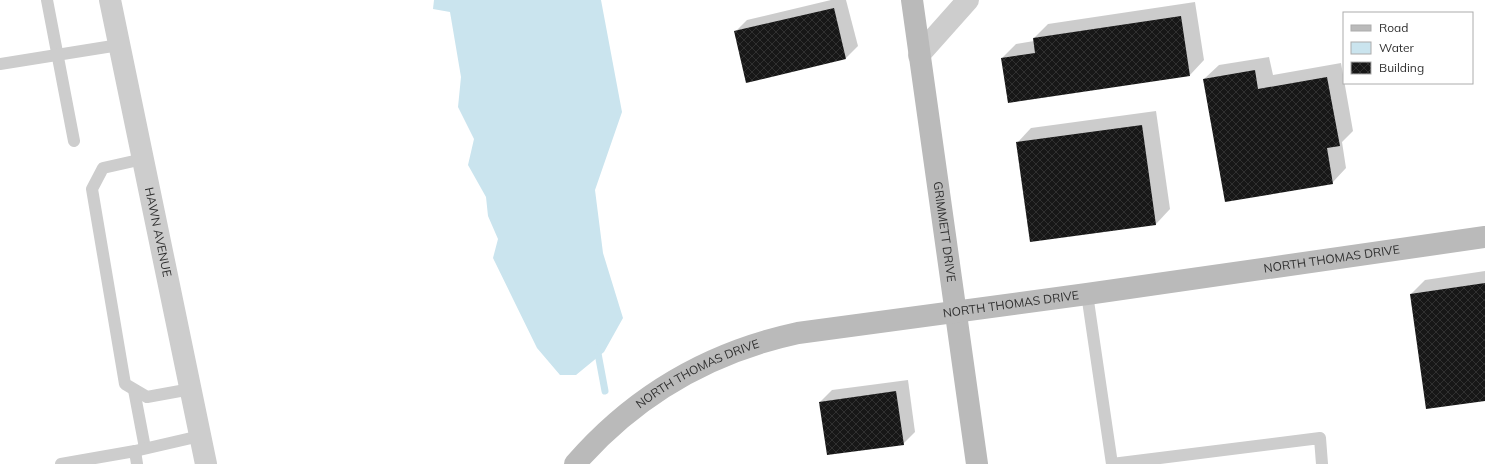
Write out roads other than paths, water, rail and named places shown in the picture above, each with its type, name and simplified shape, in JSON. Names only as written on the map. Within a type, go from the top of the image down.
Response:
[{"type":"street","name":"HAWN AVENUE","points":[[110,0],[206,464]]},
{"type":"street","name":"GRIMMETT DRIVE","points":[[912,0],[977,464]]},
{"type":"street","points":[[919,55],[968,0]]},
{"type":"street","name":"NORTH THOMAS DRIVE","points":[[575,464],[610,428],[638,404],[680,376],[730,352],[771,339],[798,333],[1087,294],[1485,237]]},
{"type":"lane","points":[[47,0],[74,141]]},
{"type":"lane","points":[[0,64],[119,45]]},
{"type":"lane","points":[[143,159],[103,168],[92,189],[125,384],[147,397],[190,389]]},
{"type":"lane","points":[[1087,294],[1112,464],[1320,438],[1322,464]]},
{"type":"lane","points":[[134,390],[140,450],[137,464]]},
{"type":"lane","points":[[61,464],[140,450],[200,436]]},
{"type":"water","points":[[434,0],[601,0],[622,112],[595,190],[603,253],[623,318],[604,352],[576,375],[560,375],[537,348],[493,258],[498,239],[488,216],[486,197],[468,165],[474,139],[458,107],[461,77],[450,12],[433,9]]},
{"type":"waterway","points":[[597,348],[605,391]]}]
